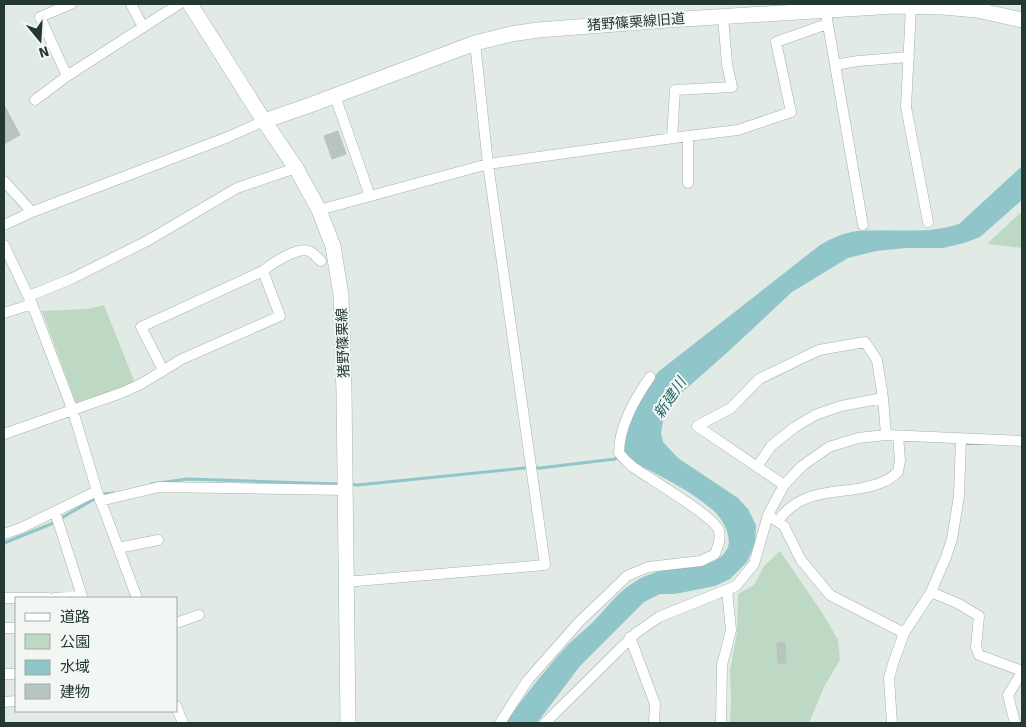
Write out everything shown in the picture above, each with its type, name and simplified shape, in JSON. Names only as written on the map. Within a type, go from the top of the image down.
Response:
[{"type":"street","points":[[66,76],[40,17],[71,4]]},
{"type":"street","points":[[131,4],[143,26]]},
{"type":"street","points":[[35,100],[66,76],[179,4]]},
{"type":"street","name":"猪野篠栗線","points":[[190,4],[296,168],[319,210],[333,246],[341,295],[348,723]]},
{"type":"street","name":"猪野篠栗線旧道","points":[[264,121],[475,43],[511,34],[577,26],[723,18],[750,10],[826,17],[894,5],[977,10],[1020,20]]},
{"type":"street","points":[[911,7],[906,107],[928,222]]},
{"type":"street","points":[[319,210],[488,164],[738,130],[791,112],[776,42],[826,17],[863,225]]},
{"type":"street","points":[[672,138],[675,90],[732,87],[727,64],[723,18]]},
{"type":"street","points":[[345,582],[544,565],[488,164],[475,43]]},
{"type":"street","points":[[835,65],[908,57]]},
{"type":"street","points":[[335,96],[370,196]]},
{"type":"street","points":[[4,225],[32,212],[228,137],[264,121]]},
{"type":"street","points":[[688,136],[688,183]]},
{"type":"street","points":[[4,313],[146,242],[237,188],[296,168]]},
{"type":"street","points":[[4,181],[32,212]]},
{"type":"street","points":[[4,245],[31,300],[73,411],[98,496],[136,597]]},
{"type":"street","points":[[163,370],[142,327],[263,271],[273,262],[300,249],[311,251],[321,261]]},
{"type":"street","points":[[4,434],[121,393],[141,384],[182,359],[280,316],[263,271]]},
{"type":"street","points":[[784,485],[697,426],[730,408],[760,379],[819,350],[865,342],[877,360],[884,398],[886,435]]},
{"type":"street","points":[[500,723],[527,681],[580,621],[628,576],[648,567],[701,561],[715,554],[720,540],[719,529],[659,483],[632,466],[619,453],[619,439],[638,393],[650,376]]},
{"type":"street","points":[[758,467],[771,446],[795,427],[815,415],[841,406],[884,398]]},
{"type":"street","points":[[545,723],[630,638],[658,617],[736,586],[754,564],[768,514],[784,485],[802,466],[829,448],[858,438],[886,435],[1022,441]]},
{"type":"street","points":[[778,521],[783,514],[796,504],[812,496],[837,490],[869,486],[886,481],[898,472],[900,460],[898,436]]},
{"type":"street","points":[[892,723],[888,678],[904,633],[931,592],[952,539],[959,496],[961,439]]},
{"type":"street","points":[[4,534],[98,496],[159,487],[345,490]]},
{"type":"street","points":[[55,512],[82,596],[68,597]]},
{"type":"street","points":[[768,514],[784,526],[801,560],[830,595],[904,633]]},
{"type":"street","points":[[118,548],[158,540]]},
{"type":"street","points":[[721,723],[722,665],[731,630],[727,590]]},
{"type":"street","points":[[931,592],[959,604],[979,616],[976,647],[979,655],[1022,672],[1008,695],[1015,723]]},
{"type":"street","points":[[178,622],[198,615]]},
{"type":"street","points":[[630,638],[655,704],[654,723]]},
{"type":"street","points":[[178,711],[183,723]]},
{"type":"green space","points":[[1022,212],[1022,248],[987,244],[1018,215]]},
{"type":"green space","points":[[104,305],[135,383],[77,406],[42,311],[87,309]]},
{"type":"green space","points":[[780,551],[823,614],[838,640],[840,660],[825,685],[809,723],[730,723],[730,671],[737,632],[738,594],[754,585],[764,566]]},
{"type":"water","name":"新建川","points":[[1022,166],[1022,200],[980,237],[943,248],[906,248],[876,251],[848,258],[792,292],[679,395],[663,421],[661,433],[663,442],[678,458],[738,498],[748,509],[756,525],[755,543],[747,562],[730,579],[715,586],[675,594],[660,594],[644,602],[580,666],[537,723],[505,723],[556,658],[624,589],[639,579],[657,572],[707,564],[722,556],[729,545],[724,524],[715,512],[686,490],[630,460],[624,453],[627,432],[631,421],[646,390],[658,372],[820,245],[839,236],[854,232],[922,230],[959,224]]},
{"type":"building","points":[[4,105],[20,135],[4,144]]},
{"type":"building","points":[[338,131],[346,154],[332,159],[324,136]]},
{"type":"building","points":[[777,643],[785,643],[786,663],[778,663]]},
{"type":"waterway","points":[[348,484],[358,485],[540,468],[615,459],[620,456]]},
{"type":"waterway","points":[[151,484],[188,479],[340,484]]},
{"type":"waterway","points":[[4,543],[51,524],[103,494],[114,493]]}]
